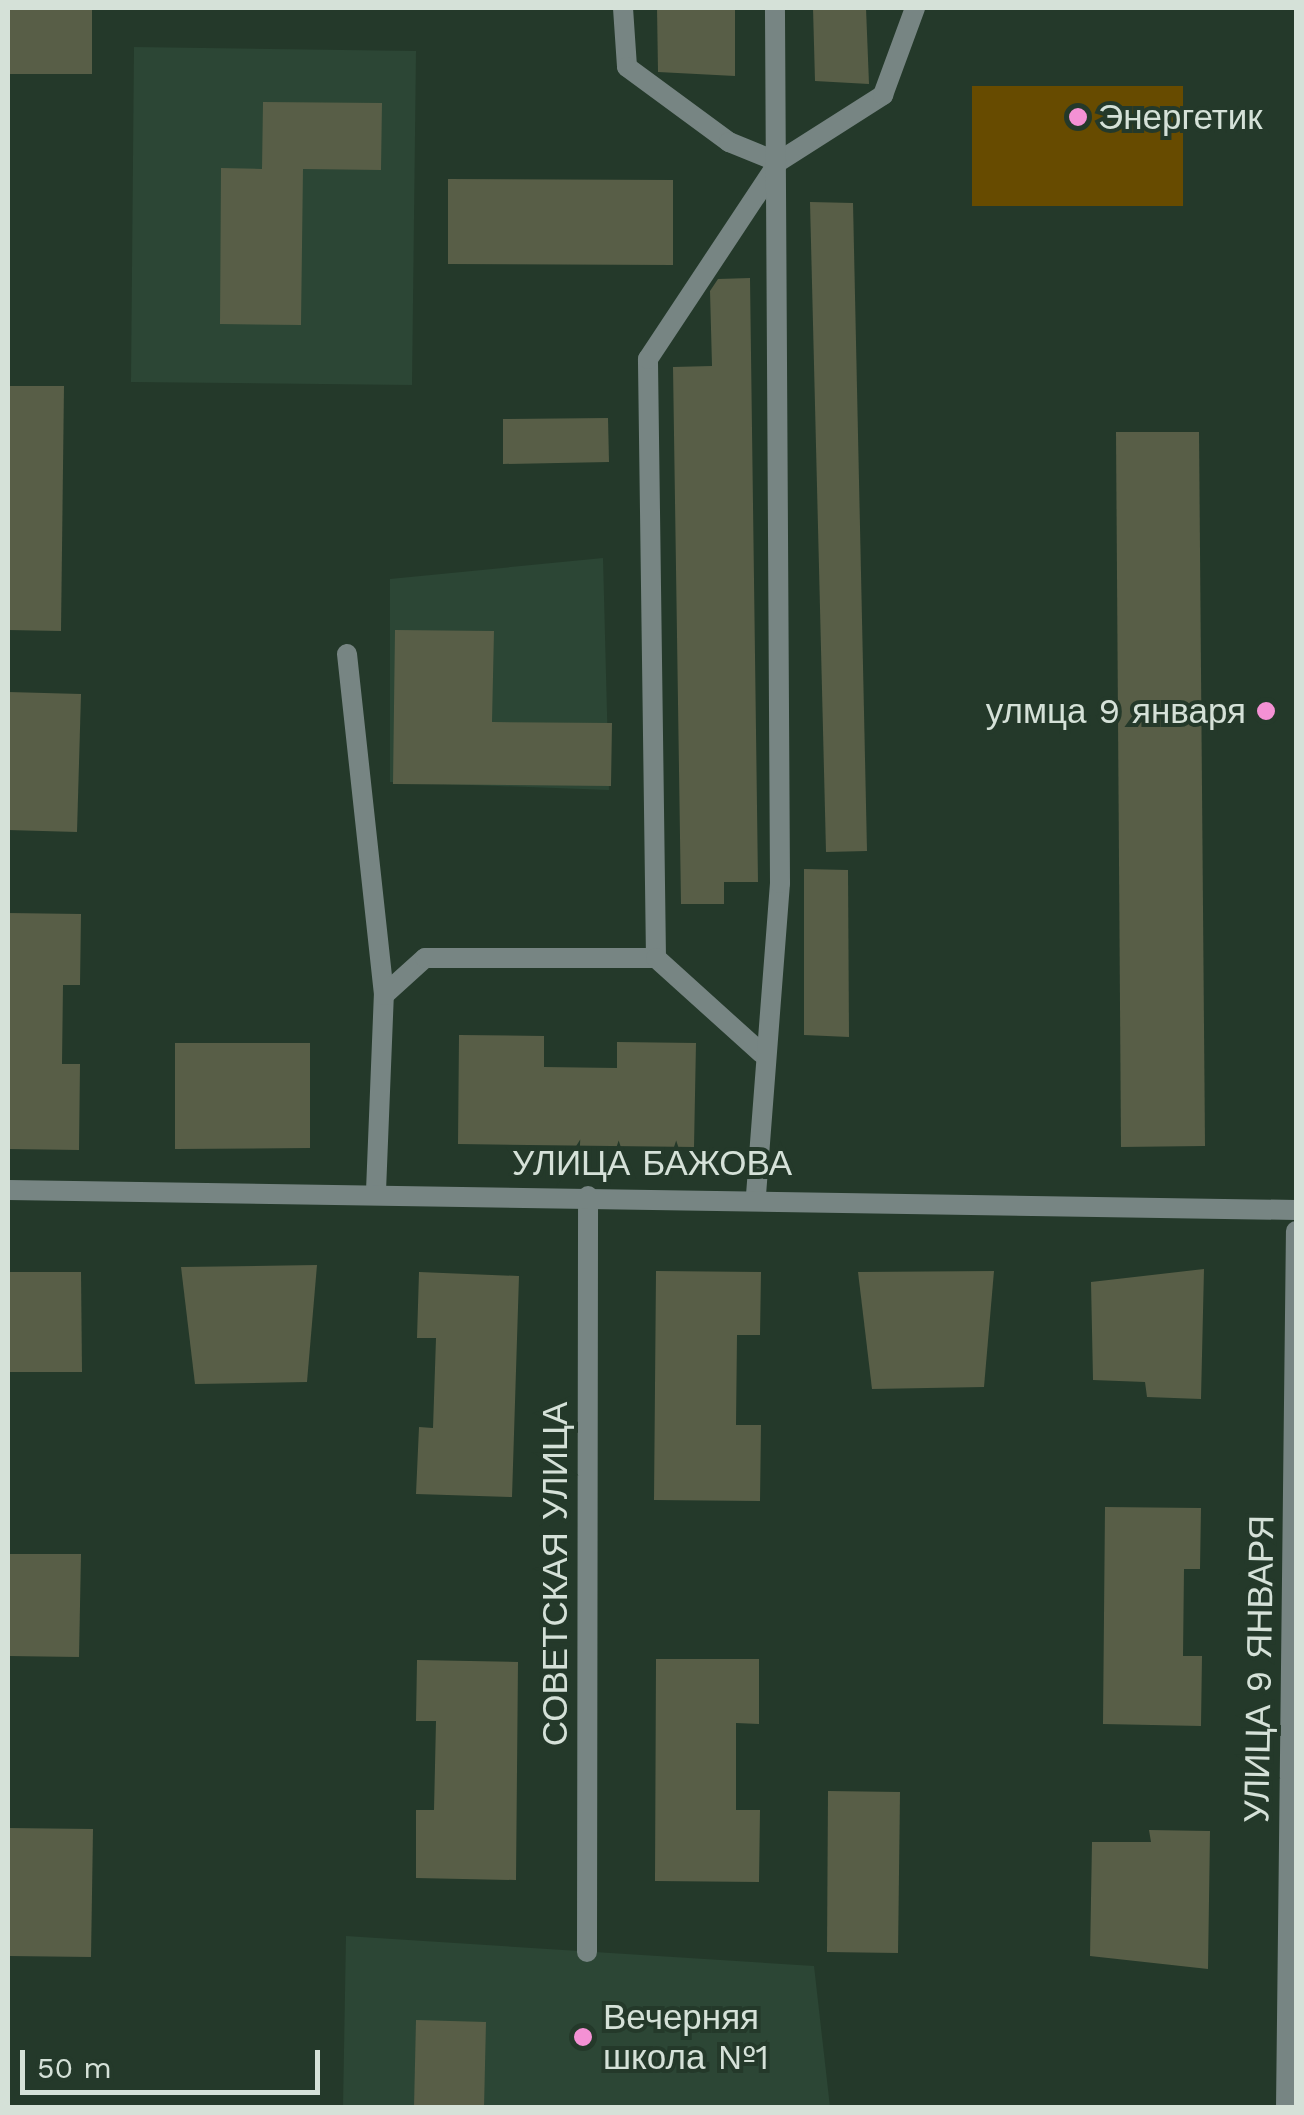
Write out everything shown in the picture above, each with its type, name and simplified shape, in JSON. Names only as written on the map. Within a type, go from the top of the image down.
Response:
[{"type":"street","points":[[623,8],[627,67],[728,142],[778,162]]},
{"type":"street","points":[[756,1195],[761,1053],[780,884],[775,8]]},
{"type":"street","points":[[656,958],[648,359],[778,162],[883,94],[909,44],[915,8]]},
{"type":"street","points":[[347,654],[384,995],[376,1191]]},
{"type":"street","points":[[384,995],[425,958],[656,958],[761,1053]]},
{"type":"street","name":"УЛИЦА БАЖОВА","points":[[8,1190],[756,1195],[1296,1210]]},
{"type":"street","name":"СОВЕТСКАЯ УЛИЦА","points":[[587,1952],[588,1196]]},
{"type":"street","name":"УЛИЦА 9 ЯНВАРЯ","points":[[1286,2108],[1296,1232]]},
{"type":"shaded area","points":[[134,47],[416,51],[412,385],[131,382]]},
{"type":"shaded area","name":"Энергетик","points":[[972,86],[1183,86],[1183,206],[972,206]]},
{"type":"shaded area","points":[[603,558],[609,790],[390,782],[390,579]]},
{"type":"shaded area","name":"Вечерняя школа №1","points":[[346,1936],[814,1966],[830,2107],[343,2108]]},
{"type":"building","points":[[8,8],[92,8],[92,74],[8,74]]},
{"type":"building","points":[[657,8],[735,8],[735,76],[658,72]]},
{"type":"building","points":[[813,8],[866,8],[869,84],[815,81]]},
{"type":"building","points":[[263,102],[382,103],[381,170],[303,169],[301,325],[220,324],[221,168],[262,169]]},
{"type":"building","points":[[448,179],[673,180],[673,265],[448,264]]},
{"type":"building","points":[[810,202],[853,203],[867,851],[826,852]]},
{"type":"building","points":[[750,278],[758,882],[724,882],[724,904],[681,904],[673,367],[712,366],[710,291],[718,279]]},
{"type":"building","points":[[8,386],[64,386],[61,631],[8,630]]},
{"type":"building","points":[[608,418],[609,462],[503,464],[503,419]]},
{"type":"building","points":[[1116,432],[1199,432],[1205,1146],[1121,1147]]},
{"type":"building","points":[[395,630],[494,631],[492,722],[612,723],[611,786],[393,784]]},
{"type":"building","points":[[8,692],[81,694],[77,832],[8,830]]},
{"type":"building","points":[[804,869],[848,870],[849,1037],[804,1035]]},
{"type":"building","points":[[8,913],[81,914],[80,985],[63,985],[62,1064],[80,1064],[79,1150],[8,1149]]},
{"type":"building","points":[[459,1035],[544,1036],[544,1067],[617,1068],[617,1042],[696,1043],[694,1147],[458,1144]]},
{"type":"building","points":[[175,1043],[310,1043],[310,1148],[175,1149]]},
{"type":"building","points":[[317,1265],[307,1382],[195,1384],[181,1267]]},
{"type":"building","points":[[1204,1269],[1201,1399],[1147,1397],[1145,1382],[1093,1380],[1091,1282]]},
{"type":"building","points":[[656,1271],[761,1272],[760,1335],[737,1335],[736,1425],[761,1425],[760,1501],[654,1500]]},
{"type":"building","points":[[994,1271],[984,1387],[872,1389],[858,1272]]},
{"type":"building","points":[[8,1272],[81,1272],[82,1372],[8,1372]]},
{"type":"building","points":[[419,1272],[519,1276],[512,1497],[416,1494],[419,1427],[433,1428],[436,1338],[417,1338]]},
{"type":"building","points":[[1105,1507],[1201,1508],[1200,1569],[1184,1569],[1183,1656],[1202,1656],[1201,1726],[1103,1724]]},
{"type":"building","points":[[8,1554],[81,1554],[79,1657],[8,1656]]},
{"type":"building","points":[[656,1659],[759,1659],[759,1724],[736,1723],[736,1810],[760,1810],[759,1882],[655,1881]]},
{"type":"building","points":[[417,1660],[518,1662],[516,1880],[416,1878],[416,1810],[434,1810],[436,1721],[416,1721]]},
{"type":"building","points":[[828,1791],[900,1792],[898,1953],[827,1952]]},
{"type":"building","points":[[8,1828],[93,1829],[91,1957],[8,1956]]},
{"type":"building","points":[[1149,1830],[1210,1831],[1208,1969],[1090,1956],[1092,1842],[1151,1842]]},
{"type":"building","points":[[416,2020],[486,2022],[484,2108],[414,2108]]},
{"type":"place","name":"Энергетик","points":[[1078,117]]},
{"type":"place","name":"улмца 9 января","points":[[1266,711]]},
{"type":"place","name":"Вечерняя школа №1","points":[[583,2037]]}]
